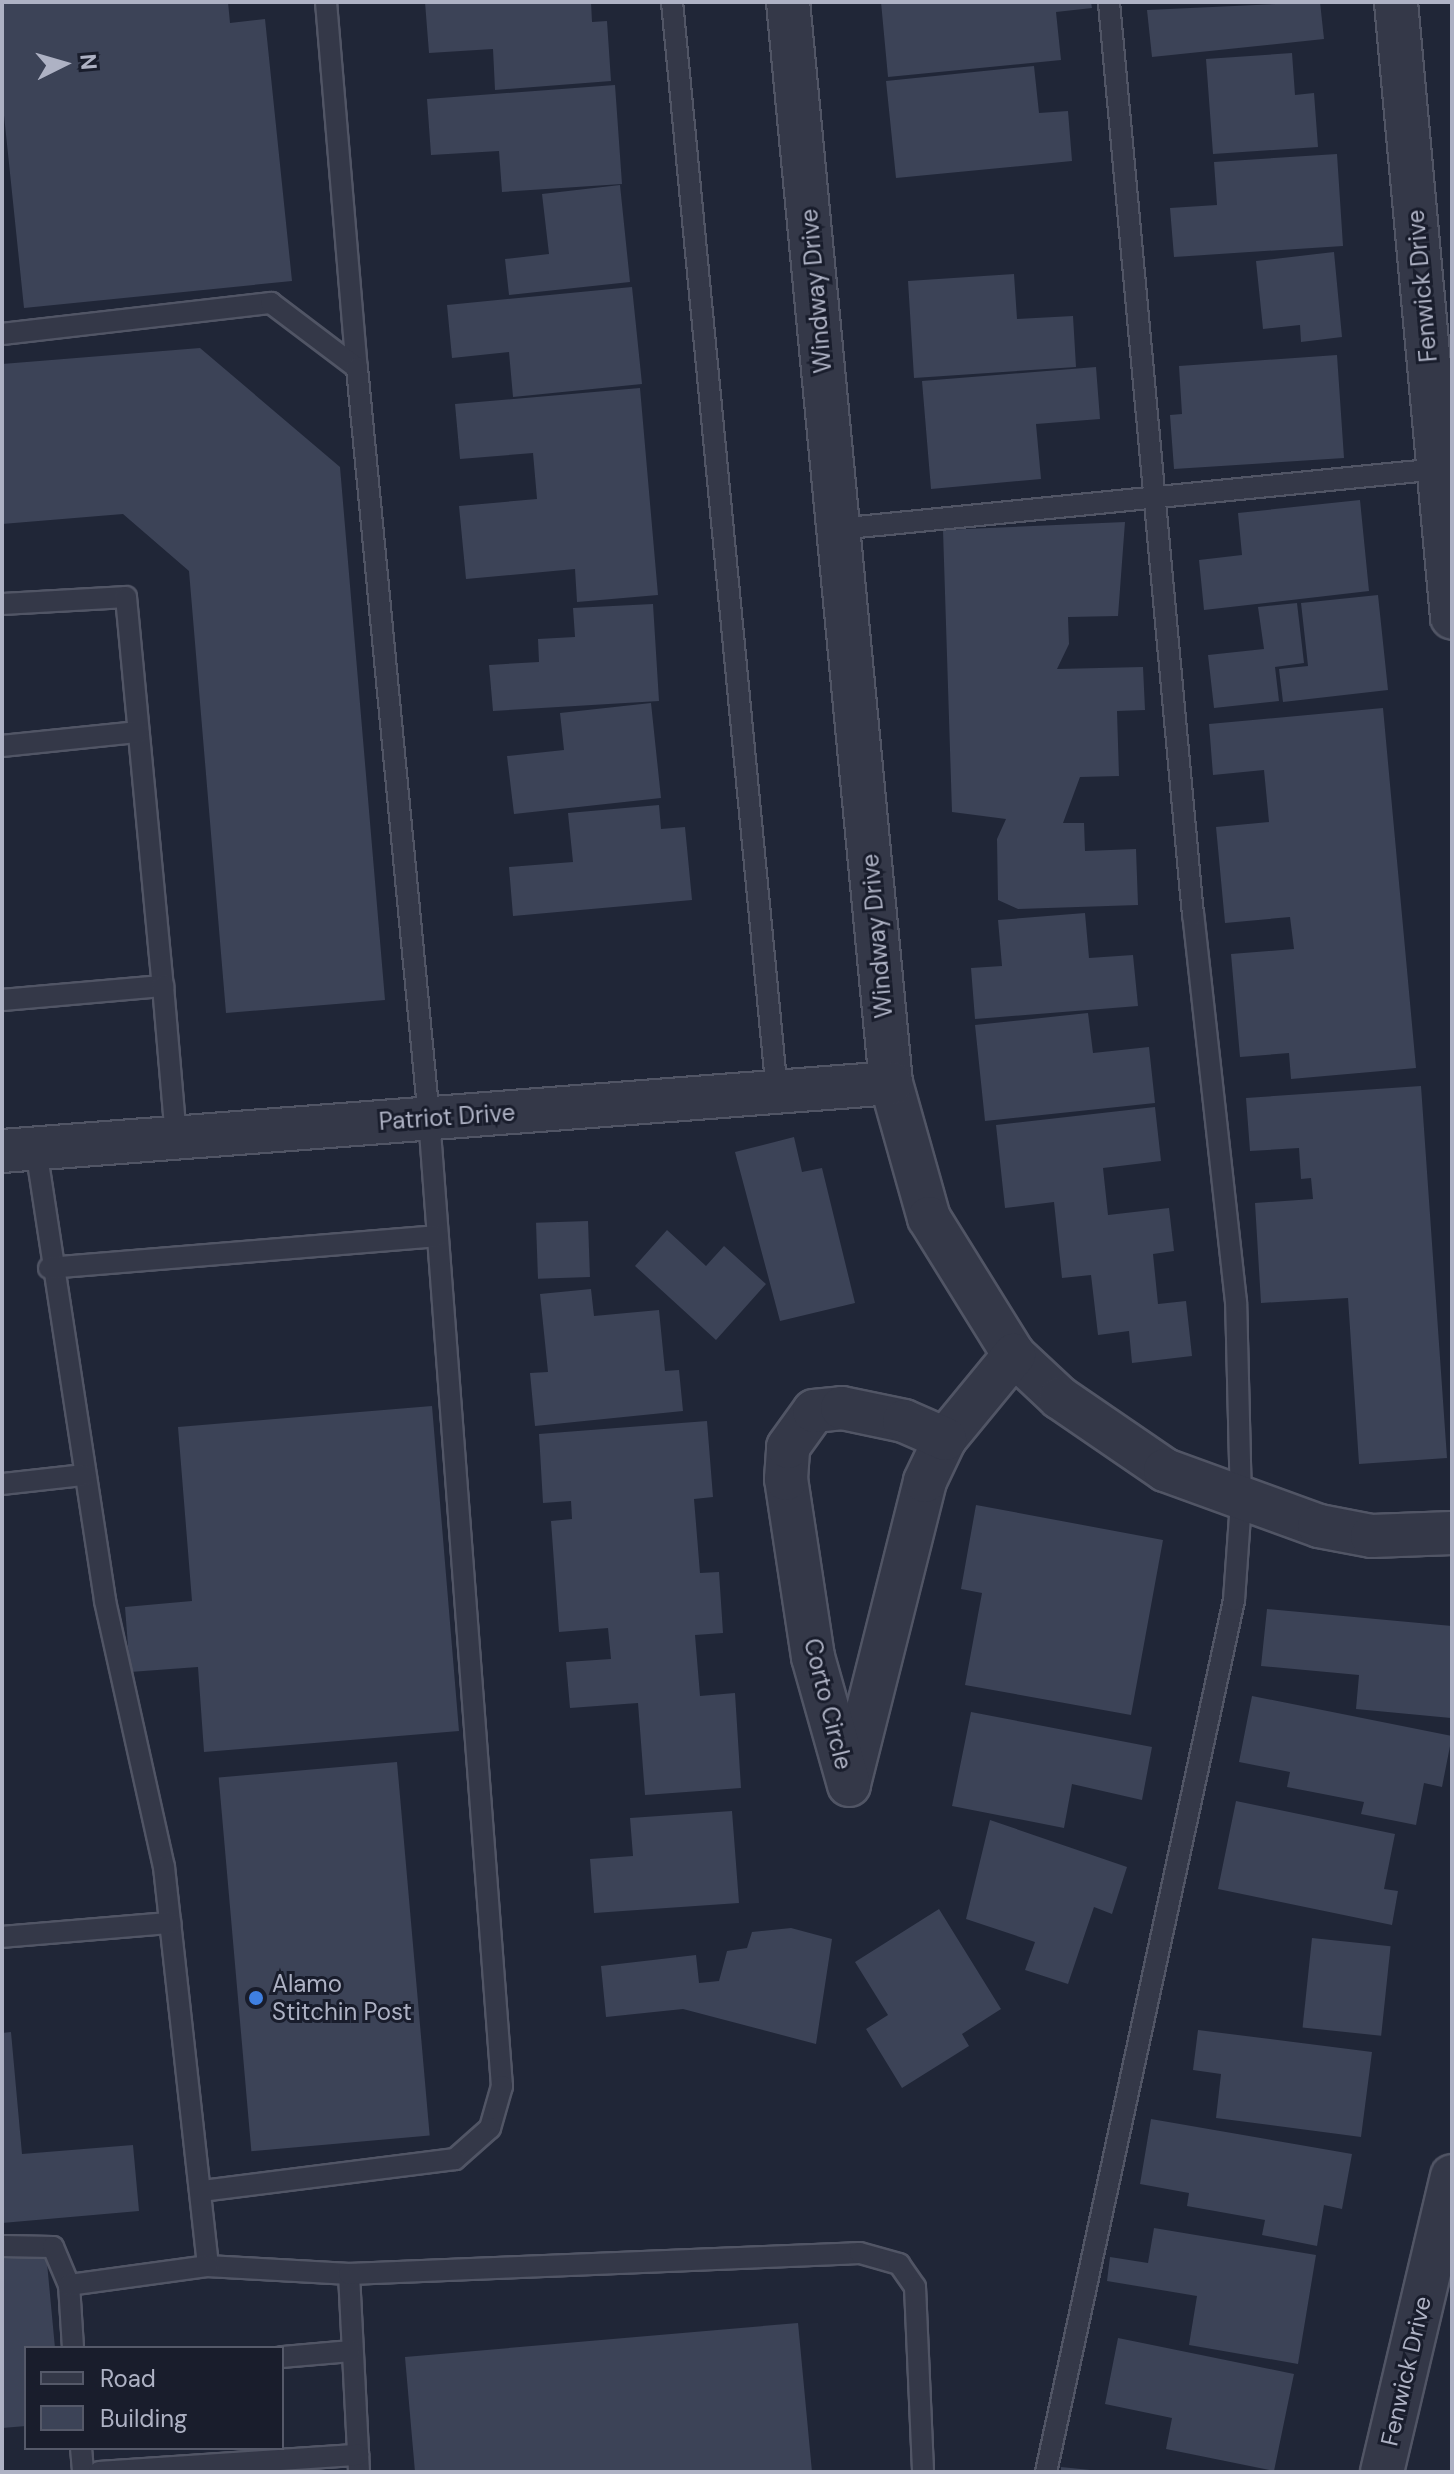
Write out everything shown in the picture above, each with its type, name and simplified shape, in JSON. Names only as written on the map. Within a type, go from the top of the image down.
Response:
[{"type":"street","name":"Windway Drive","points":[[788,2],[891,1083],[929,1218],[977,1306],[1014,1355],[1115,1439],[1241,1502],[1372,1536],[1452,1533]]},
{"type":"street","name":"Fenwick Drive","points":[[1396,2],[1452,617]]},
{"type":"street","name":"Patriot Drive","points":[[19,1150],[891,1083]]},
{"type":"street","name":"Corto Circle","points":[[945,1439],[904,1421],[842,1408],[814,1411],[788,1447],[786,1479],[813,1657],[849,1785],[925,1481],[945,1439],[1014,1355]]},
{"type":"street","name":"Fenwick Drive","points":[[1382,2472],[1452,2176]]},
{"type":"lane","points":[[201,2191],[455,2159],[490,2128],[502,2086],[429,1118],[357,368],[326,2]]},
{"type":"lane","points":[[672,2],[777,1092]]},
{"type":"lane","points":[[1046,2472],[1234,1600],[1241,1502],[1236,1302],[1109,2]]},
{"type":"lane","points":[[2,334],[271,303],[357,368]]},
{"type":"lane","points":[[838,529],[1439,469]]},
{"type":"lane","points":[[2,604],[126,597],[176,1138]]},
{"type":"lane","points":[[2,746],[138,732]]},
{"type":"lane","points":[[2,1000],[163,986]]},
{"type":"lane","points":[[19,1150],[49,1268],[84,1475],[170,1923],[208,2266]]},
{"type":"lane","points":[[49,1268],[438,1236]]},
{"type":"lane","points":[[2,1484],[84,1475]]},
{"type":"lane","points":[[2,1937],[170,1923]]},
{"type":"lane","points":[[2,2246],[53,2247],[69,2285],[73,2346]]},
{"type":"lane","points":[[69,2285],[208,2266],[349,2274],[860,2253],[899,2264],[915,2287],[923,2472]]},
{"type":"lane","points":[[99,2472],[359,2464],[350,2351],[349,2274]]},
{"type":"lane","points":[[284,2357],[350,2351]]},
{"type":"lane","points":[[81,2450],[83,2472]]},
{"type":"building","points":[[2,2],[228,2],[230,23],[265,19],[292,281],[24,308],[2,96]]},
{"type":"building","points":[[425,2],[591,2],[592,22],[607,21],[611,81],[495,90],[493,49],[429,53]]},
{"type":"building","points":[[881,2],[1091,2],[1092,8],[1056,12],[1061,60],[888,77]]},
{"type":"building","points":[[1320,2],[1324,39],[1152,57],[1147,10]]},
{"type":"building","points":[[1292,53],[1295,95],[1314,93],[1318,147],[1213,154],[1206,59]]},
{"type":"building","points":[[1034,66],[1039,113],[1068,111],[1072,161],[896,178],[886,81]]},
{"type":"building","points":[[615,85],[622,184],[502,192],[499,151],[431,155],[427,99]]},
{"type":"building","points":[[1337,154],[1343,246],[1174,257],[1170,208],[1217,205],[1214,162]]},
{"type":"building","points":[[620,185],[630,282],[509,295],[505,259],[549,254],[542,194]]},
{"type":"building","points":[[1334,252],[1342,337],[1301,342],[1300,325],[1263,329],[1256,261]]},
{"type":"building","points":[[1014,274],[1017,319],[1073,316],[1076,367],[914,378],[908,281]]},
{"type":"building","points":[[632,287],[642,384],[513,397],[509,352],[452,358],[447,305]]},
{"type":"building","points":[[200,348],[340,467],[385,1000],[226,1013],[189,571],[123,514],[2,524],[2,364]]},
{"type":"building","points":[[1337,355],[1344,458],[1174,469],[1170,415],[1182,414],[1179,366]]},
{"type":"building","points":[[1096,367],[1100,419],[1036,424],[1041,479],[931,489],[922,381]]},
{"type":"building","points":[[640,388],[658,595],[577,602],[575,569],[466,579],[459,506],[537,499],[533,453],[460,459],[455,404]]},
{"type":"building","points":[[1360,500],[1369,591],[1204,610],[1199,560],[1242,555],[1238,513]]},
{"type":"building","points":[[1125,522],[1118,616],[1068,617],[1069,644],[1057,669],[1143,667],[1145,710],[1117,711],[1119,776],[1080,777],[1063,823],[1084,823],[1085,851],[1136,849],[1138,905],[1018,909],[998,900],[997,839],[1006,819],[952,812],[943,530]]},
{"type":"building","points":[[1378,595],[1388,690],[1283,702],[1279,669],[1308,666],[1301,603]]},
{"type":"building","points":[[1297,603],[1304,663],[1275,667],[1279,701],[1214,708],[1208,655],[1264,649],[1258,607]]},
{"type":"building","points":[[653,604],[659,701],[493,711],[489,665],[539,662],[538,639],[575,637],[573,608]]},
{"type":"building","points":[[651,703],[661,798],[514,814],[507,756],[564,750],[560,713]]},
{"type":"building","points":[[1383,708],[1416,1068],[1291,1079],[1289,1053],[1240,1057],[1231,954],[1294,949],[1290,917],[1225,923],[1216,827],[1269,822],[1264,770],[1213,775],[1209,724]]},
{"type":"building","points":[[659,805],[661,829],[685,827],[692,900],[513,916],[509,867],[573,862],[568,813]]},
{"type":"building","points":[[1085,913],[1089,958],[1133,955],[1138,1006],[975,1019],[971,968],[1002,966],[998,920]]},
{"type":"building","points":[[1088,1013],[1093,1053],[1149,1047],[1155,1103],[985,1121],[975,1025]]},
{"type":"building","points":[[1421,1086],[1447,1458],[1359,1464],[1348,1298],[1261,1303],[1255,1203],[1313,1199],[1311,1178],[1301,1179],[1299,1148],[1250,1151],[1246,1098]]},
{"type":"building","points":[[1155,1107],[1161,1161],[1103,1168],[1108,1215],[1169,1208],[1174,1251],[1153,1254],[1158,1304],[1186,1301],[1192,1356],[1132,1363],[1129,1331],[1098,1335],[1091,1275],[1062,1278],[1054,1202],[1005,1208],[996,1125]]},
{"type":"building","points":[[794,1137],[802,1172],[822,1168],[855,1303],[780,1321],[735,1152]]},
{"type":"building","points":[[588,1221],[590,1277],[538,1279],[536,1223]]},
{"type":"building","points":[[667,1230],[706,1266],[724,1246],[766,1284],[716,1340],[635,1266]]},
{"type":"building","points":[[591,1289],[594,1316],[659,1310],[665,1371],[679,1370],[683,1411],[535,1426],[530,1373],[548,1372],[540,1294]]},
{"type":"building","points":[[432,1406],[459,1731],[204,1752],[198,1667],[130,1672],[125,1607],[192,1601],[178,1427]]},
{"type":"building","points":[[707,1421],[713,1497],[694,1499],[700,1573],[719,1572],[723,1633],[695,1635],[700,1696],[735,1693],[741,1788],[645,1795],[638,1703],[570,1708],[566,1662],[611,1659],[608,1628],[559,1632],[551,1521],[572,1519],[571,1501],[543,1503],[539,1434]]},
{"type":"building","points":[[976,1505],[1163,1540],[1131,1715],[965,1685],[982,1593],[961,1589]]},
{"type":"building","points":[[1267,1609],[1452,1626],[1451,1718],[1356,1709],[1359,1675],[1261,1666]]},
{"type":"building","points":[[1252,1696],[1452,1736],[1442,1787],[1424,1783],[1416,1825],[1361,1814],[1364,1802],[1287,1787],[1290,1772],[1239,1762]]},
{"type":"building","points":[[971,1712],[1152,1747],[1142,1800],[1072,1784],[1064,1828],[952,1806]]},
{"type":"building","points":[[397,1762],[430,2136],[251,2151],[219,1778]]},
{"type":"building","points":[[1236,1801],[1395,1834],[1384,1889],[1398,1891],[1392,1925],[1218,1889]]},
{"type":"building","points":[[732,1811],[739,1903],[594,1913],[590,1859],[633,1856],[630,1818]]},
{"type":"building","points":[[990,1820],[1127,1867],[1112,1914],[1094,1907],[1068,1984],[1025,1970],[1035,1942],[966,1919]]},
{"type":"building","points":[[939,1909],[1001,2009],[962,2034],[969,2046],[902,2088],[866,2029],[888,2015],[855,1962]]},
{"type":"building","points":[[791,1928],[832,1939],[816,2044],[683,2009],[606,2017],[601,1966],[696,1955],[699,1983],[719,1981],[727,1951],[747,1948],[752,1932]]},
{"type":"building","points":[[1312,1938],[1391,1946],[1381,2036],[1303,2028]]},
{"type":"building","points":[[1198,2030],[1372,2052],[1361,2137],[1216,2118],[1221,2074],[1193,2070]]},
{"type":"building","points":[[11,2032],[22,2154],[133,2145],[139,2211],[2,2223],[2,2033]]},
{"type":"building","points":[[1151,2119],[1352,2154],[1342,2209],[1324,2205],[1317,2246],[1262,2235],[1265,2220],[1187,2206],[1189,2193],[1140,2184]]},
{"type":"building","points":[[1154,2228],[1316,2255],[1298,2364],[1189,2345],[1197,2296],[1107,2281],[1110,2257],[1148,2263]]},
{"type":"building","points":[[46,2252],[55,2346],[24,2346],[24,2426],[2,2428],[2,2256]]},
{"type":"building","points":[[798,2323],[812,2472],[415,2472],[405,2357]]},
{"type":"building","points":[[1118,2338],[1294,2374],[1274,2471],[1166,2449],[1172,2418],[1105,2404]]},
{"type":"building","points":[[1061,2467],[1090,2470],[1090,2472],[1061,2472]]},
{"type":"place","name":"Alamo Stitchin Post","points":[[256,1998]]}]
